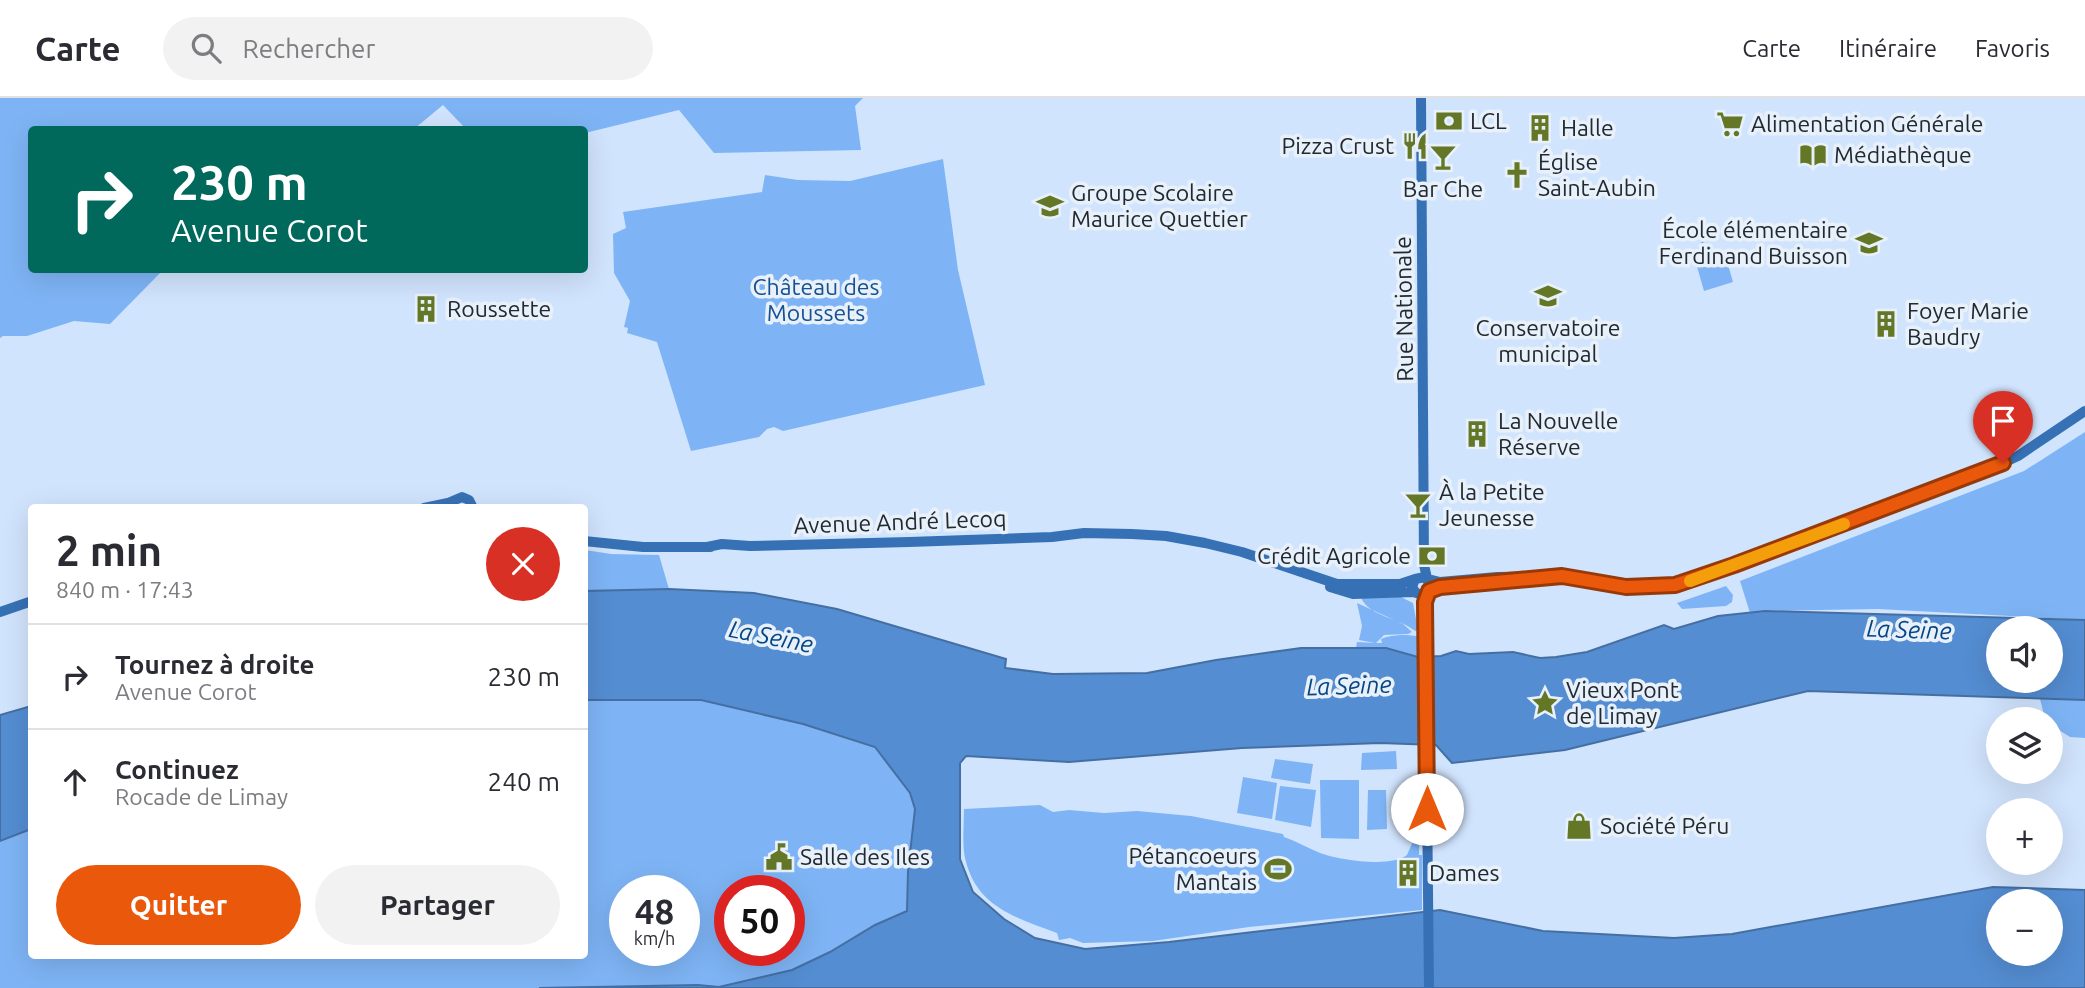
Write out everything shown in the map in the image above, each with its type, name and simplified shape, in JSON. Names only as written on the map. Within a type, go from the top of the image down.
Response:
[{"type":"main road","name":"Rue Nationale","points":[[1421,98],[1423,520],[1424,568],[1428,579]]},
{"type":"main road","points":[[1426,652],[1412,584],[1420,576],[1443,582],[1497,577],[1562,576],[1626,587],[1661,587],[1688,582],[1988,470],[2018,456],[2085,411]]},
{"type":"main road","points":[[454,503],[465,497],[472,504]]},
{"type":"main road","name":"Rue Nationale","points":[[1415,579],[1423,520]]},
{"type":"main road","name":"Avenue André Lecoq","points":[[588,541],[643,547],[707,547],[722,544],[750,546],[1132,534],[1187,539],[1242,552],[1349,593],[1415,593]]},
{"type":"main road","name":"Avenue André Lecoq","points":[[1311,577],[1349,586],[1400,584],[1415,579]]},
{"type":"main road","points":[[1415,593],[1424,595],[1440,587],[1530,578]]},
{"type":"main road","points":[[1428,579],[1431,584],[1425,602],[1429,988]]},
{"type":"main road","points":[[0,612],[28,602]]},
{"type":"green space","points":[[0,98],[863,98],[855,106],[861,150],[714,153],[679,110],[588,132],[588,126],[463,126],[443,105],[418,126],[28,126],[28,273],[160,273],[110,324],[74,321],[27,336],[0,338]]},
{"type":"green space","name":"Château des Moussets","points":[[943,159],[958,270],[985,385],[783,431],[774,427],[767,429],[759,437],[691,451],[657,342],[627,333],[628,328],[624,327],[630,301],[614,273],[613,234],[626,228],[623,212],[762,192],[765,175],[798,180],[850,181]]},
{"type":"green space","points":[[1702,241],[1726,258],[1733,282],[1704,291],[1694,256]]},
{"type":"green space","points":[[2085,432],[2085,620],[2063,619],[2063,616],[1878,609],[1750,613],[1740,581],[2024,471]]},
{"type":"green space","points":[[588,550],[659,555],[669,589],[588,591]]},
{"type":"green space","points":[[1726,586],[1733,595],[1732,602],[1726,606],[1682,609],[1677,603]]},
{"type":"green space","points":[[1401,597],[1413,603],[1418,630],[1378,613],[1361,598]]},
{"type":"green space","points":[[1357,603],[1403,624],[1412,632],[1384,635],[1376,643],[1382,643],[1381,639],[1389,636],[1417,636],[1420,638],[1421,657],[1386,648],[1356,648],[1357,642],[1375,643],[1359,640],[1362,626]]},
{"type":"green space","points":[[2040,699],[2085,700],[2085,738],[2070,737],[2063,733],[2063,707],[2042,707]]},
{"type":"green space","points":[[588,700],[701,700],[803,724],[875,747],[910,793],[915,809],[908,871],[907,911],[875,925],[805,964],[805,875],[714,875],[714,966],[800,966],[719,987],[0,988],[0,841],[28,830],[28,959],[588,959]]},
{"type":"green space","points":[[1396,751],[1397,769],[1361,770],[1362,753]]},
{"type":"green space","points":[[1275,759],[1313,764],[1310,784],[1271,778]]},
{"type":"green space","points":[[1243,777],[1277,783],[1272,819],[1237,813]]},
{"type":"green space","points":[[1320,780],[1359,780],[1359,839],[1321,838]]},
{"type":"green space","points":[[1280,786],[1316,790],[1311,827],[1275,820]]},
{"type":"green space","points":[[1413,786],[1420,786],[1419,855],[1422,855],[1422,910],[1249,927],[1153,941],[1083,943],[1070,938],[1059,940],[1057,933],[1012,915],[988,899],[970,875],[964,852],[964,809],[1040,805],[1053,812],[1137,811],[1191,816],[1283,834],[1284,837],[1320,853],[1339,858],[1365,862],[1389,861],[1407,855],[1413,841]]},
{"type":"green space","points":[[1368,790],[1386,790],[1387,829],[1367,830]]},
{"type":"water","name":"La Seine","points":[[669,589],[754,593],[837,609],[1006,659],[1005,668],[1053,674],[1147,673],[1301,648],[1386,648],[1418,657],[1441,656],[1456,651],[1469,654],[1513,652],[1540,658],[1556,657],[1587,652],[1664,625],[1674,629],[1718,616],[1765,611],[1986,617],[1986,693],[2063,693],[2063,619],[2085,620],[2085,700],[1808,691],[1565,750],[1452,763],[1436,745],[1380,743],[1242,748],[1069,762],[966,756],[960,763],[960,859],[973,892],[1004,919],[1035,938],[1085,949],[1169,942],[1440,910],[1543,931],[1674,938],[1732,934],[1993,887],[2054,889],[1986,889],[1986,966],[2063,966],[2063,889],[2085,890],[2085,988],[539,988],[698,985],[719,987],[805,966],[875,925],[907,911],[908,871],[915,809],[910,793],[875,747],[803,724],[701,700],[588,700],[588,591]]},
{"type":"water","points":[[28,707],[28,830],[0,841],[0,715]]},
{"type":"slow traffic","points":[[1690,581],[1844,524]]},
{"type":"place","name":"LCL","points":[[1449,121]]},
{"type":"place","name":"Alimentation Générale","points":[[1730,124]]},
{"type":"place","name":"Halle","points":[[1540,128]]},
{"type":"place","name":"Pizza Crust","points":[[1415,146]]},
{"type":"place","name":"Médiathèque","points":[[1813,155]]},
{"type":"place","name":"Bar Che","points":[[1443,157]]},
{"type":"place","name":"Église Saint-Aubin","points":[[1517,175]]},
{"type":"place","name":"Groupe Scolaire Maurice Quettier","points":[[1050,206]]},
{"type":"place","name":"École élémentaire Ferdinand Buisson","points":[[1869,243]]},
{"type":"place","name":"Conservatoire municipal","points":[[1548,296]]},
{"type":"place","name":"Roussette","points":[[426,309]]},
{"type":"place","name":"Foyer Marie Baudry","points":[[1886,324]]},
{"type":"place","name":"La Nouvelle Réserve","points":[[1477,434]]},
{"type":"place","name":"À la Petite Jeunesse","points":[[1418,505]]},
{"type":"place","name":"Crédit Agricole","points":[[1432,556]]},
{"type":"place","name":"Vieux Pont de Limay","points":[[1545,703]]},
{"type":"place","name":"Société Péru","points":[[1579,826]]},
{"type":"place","name":"Salle des Iles","points":[[779,857]]},
{"type":"place","name":"Pétancoeurs Mantais","points":[[1278,869]]},
{"type":"place","name":"Dames","points":[[1408,873]]},
{"type":"route","points":[[1427,809],[1425,602],[1429,591],[1440,587],[1562,576],[1626,587],[1675,585],[2003,463]]}]
